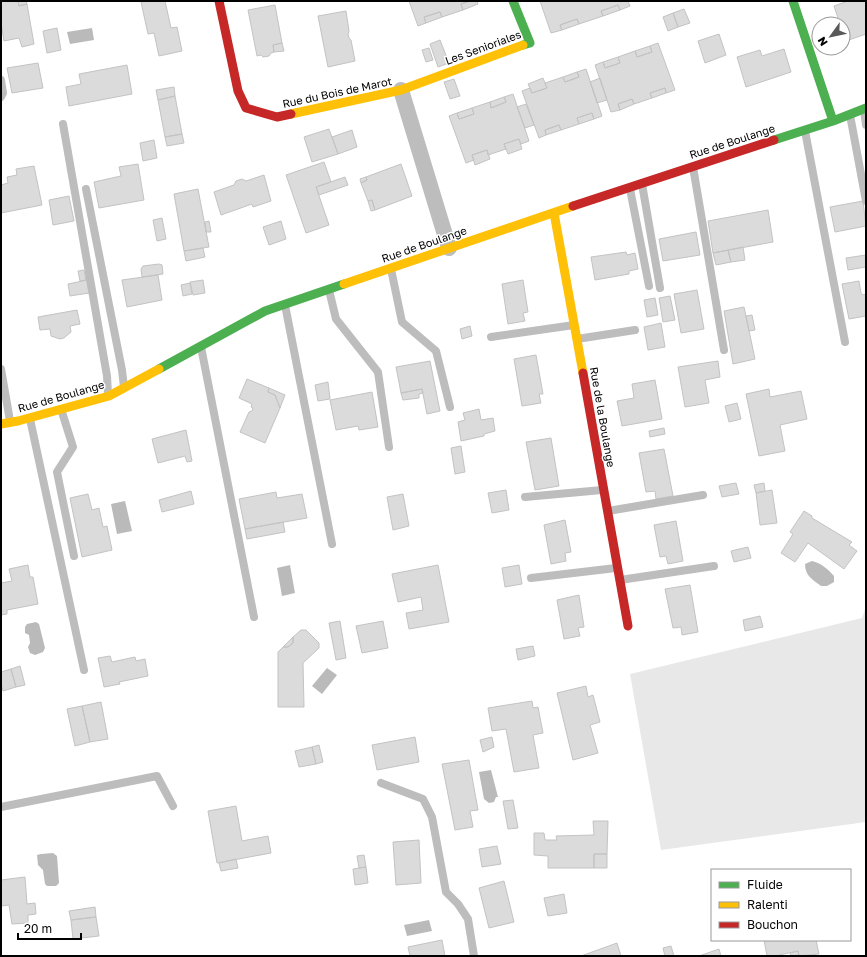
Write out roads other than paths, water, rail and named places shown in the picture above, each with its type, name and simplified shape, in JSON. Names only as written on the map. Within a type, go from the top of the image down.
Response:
[{"type":"street","name":"Rue du Bois de Marot","points":[[220,1],[238,91],[246,108],[277,117],[401,90]]},
{"type":"street","name":"Les Senioriales","points":[[401,90],[530,43],[513,1]]},
{"type":"street","points":[[793,1],[833,121]]},
{"type":"street","points":[[401,90],[449,248]]},
{"type":"street","name":"Rue de Boulange","points":[[1,424],[30,418],[108,396],[265,311],[554,212],[833,121],[865,109]]},
{"type":"street","name":"Rue de la Boulange","points":[[554,212],[628,626]]},
{"type":"lane","points":[[1,80],[4,92],[1,97]]},
{"type":"lane","points":[[865,109],[866,125]]},
{"type":"lane","points":[[850,115],[866,201]]},
{"type":"lane","points":[[63,124],[107,376],[108,396]]},
{"type":"lane","points":[[805,130],[846,342]]},
{"type":"lane","points":[[693,167],[724,350]]},
{"type":"lane","points":[[642,184],[660,288]]},
{"type":"lane","points":[[630,188],[649,286]]},
{"type":"lane","points":[[86,189],[121,362],[124,388]]},
{"type":"lane","points":[[390,268],[402,322],[436,351],[450,407]]},
{"type":"lane","points":[[329,289],[336,319],[378,372],[389,447]]},
{"type":"lane","points":[[285,304],[332,544]]},
{"type":"lane","points":[[491,337],[574,325]]},
{"type":"lane","points":[[576,339],[635,330]]},
{"type":"lane","points":[[201,346],[254,617]]},
{"type":"lane","points":[[1,369],[10,422]]},
{"type":"lane","points":[[1,387],[7,401]]},
{"type":"lane","points":[[61,409],[73,447],[57,472],[74,556]]},
{"type":"lane","points":[[30,418],[84,670]]},
{"type":"lane","points":[[526,497],[604,490]]},
{"type":"lane","points":[[607,511],[702,495]]},
{"type":"lane","points":[[620,580],[714,566]]},
{"type":"lane","points":[[531,578],[617,568]]},
{"type":"lane","points":[[1,807],[157,776],[173,806]]},
{"type":"lane","points":[[381,783],[423,799],[432,817],[446,892],[458,904],[468,919],[474,956]]}]
